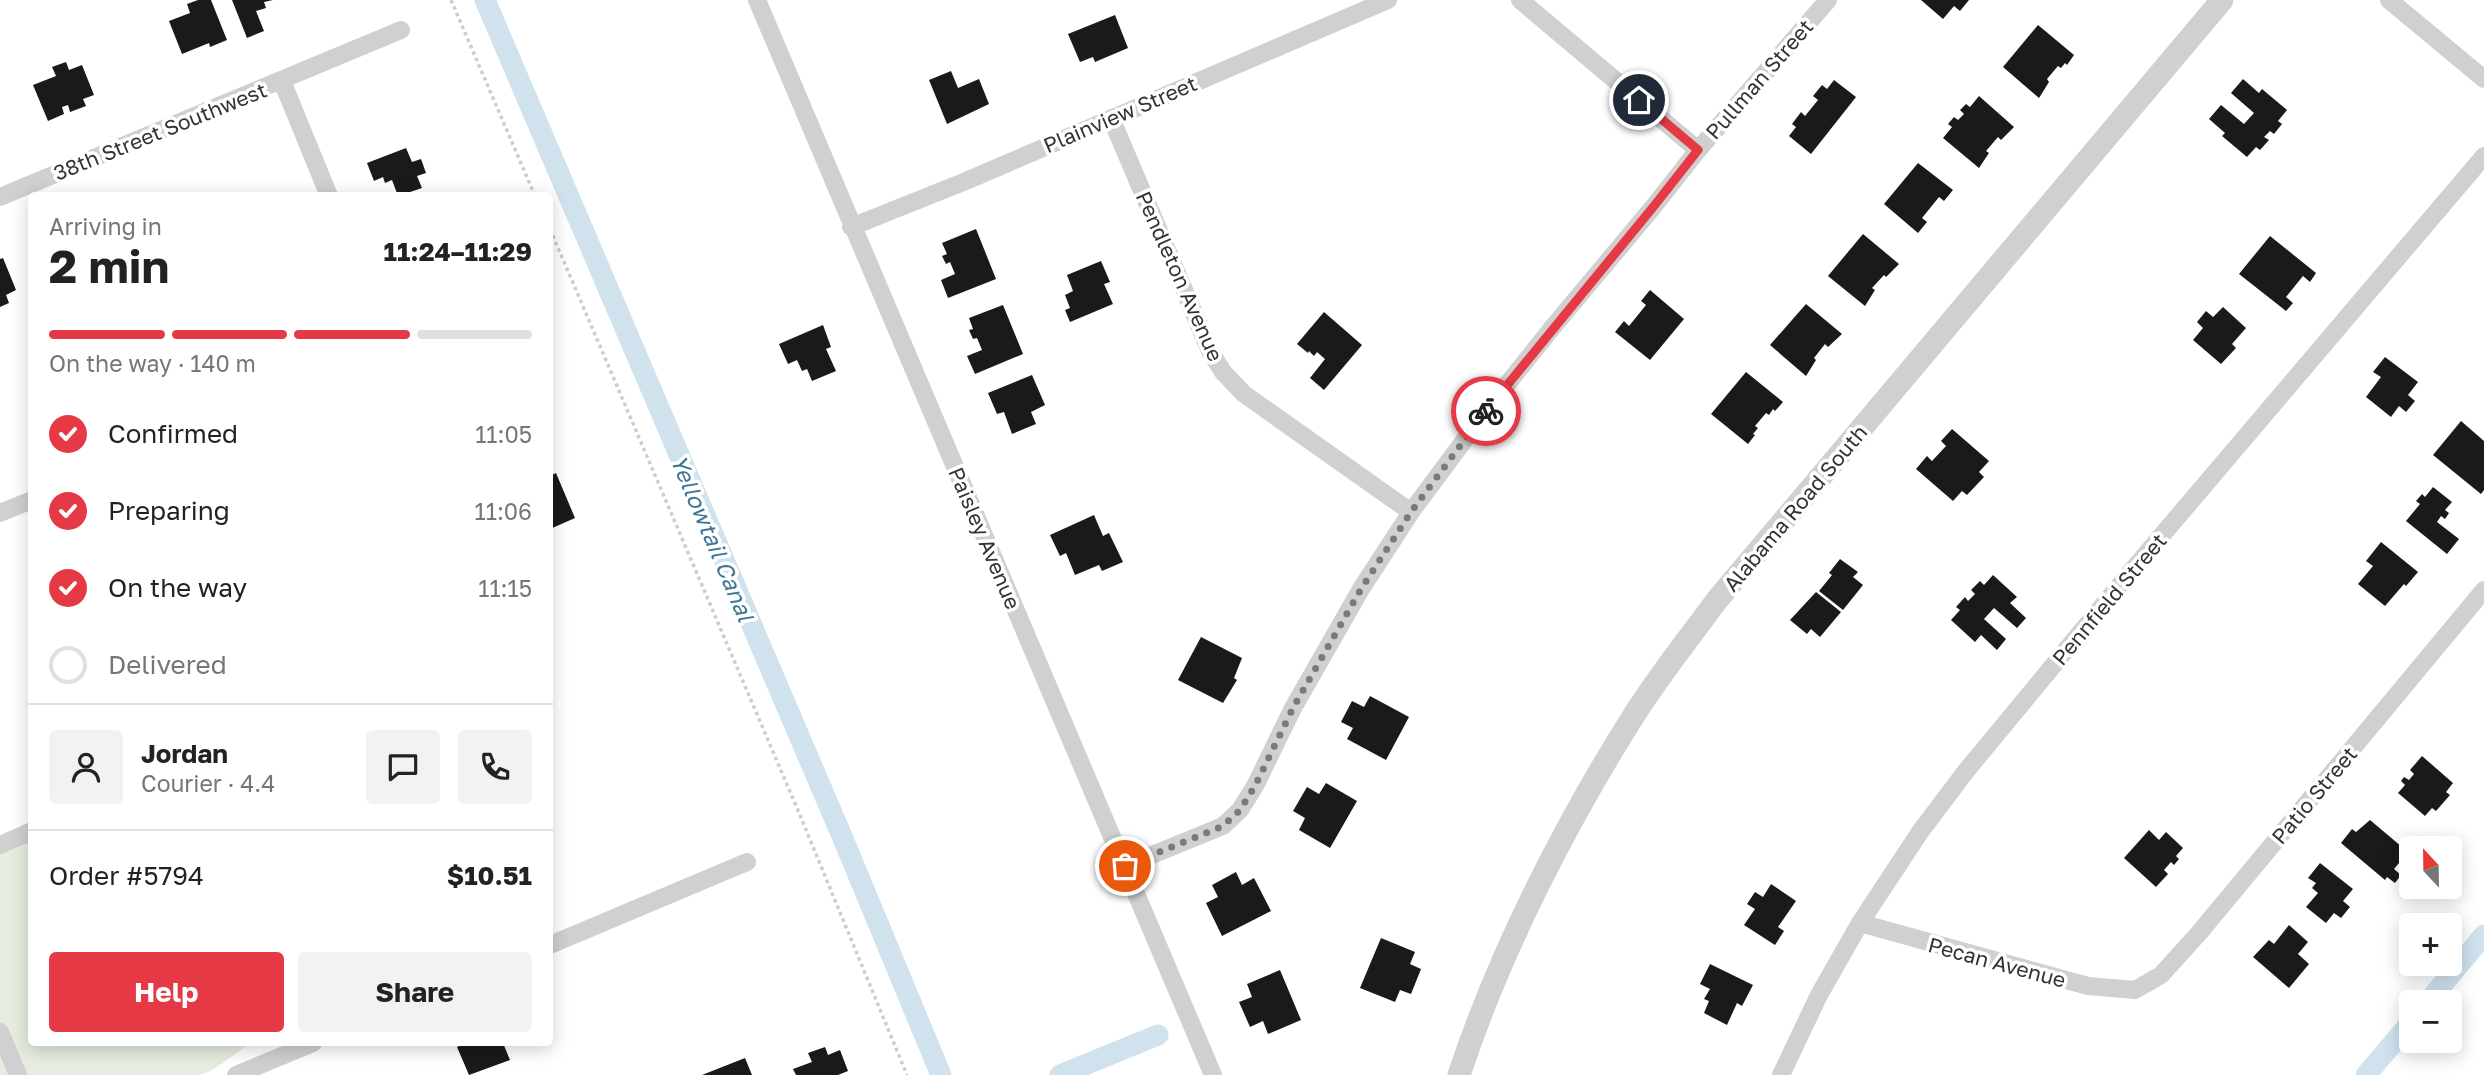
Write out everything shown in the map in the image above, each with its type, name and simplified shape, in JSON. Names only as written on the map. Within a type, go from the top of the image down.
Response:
[{"type":"street","name":"Paisley Avenue","points":[[757,0],[851,227],[1213,1075]]},
{"type":"street","name":"Plainview Street","points":[[851,227],[966,181],[1388,0]]},
{"type":"street","points":[[1520,0],[1698,150]]},
{"type":"street","name":"Pullman Street","points":[[1125,866],[1223,826],[1240,810],[1255,786],[1293,708],[1361,589],[1411,512],[1489,407],[1698,150],[1828,0]]},
{"type":"street","name":"Alabama Road South","points":[[1459,1075],[1490,992],[1535,891],[1636,712],[1672,660],[1717,600],[2222,0]]},
{"type":"street","points":[[2389,0],[2484,79]]},
{"type":"street","name":"38th Street Southwest","points":[[0,197],[282,82],[401,30]]},
{"type":"street","points":[[282,82],[327,192]]},
{"type":"street","name":"Pendleton Avenue","points":[[1111,118],[1210,351],[1223,372],[1244,394],[1411,512]]},
{"type":"street","name":"Pennfield Street","points":[[1781,1075],[1819,995],[1860,923],[1920,832],[1966,771],[2484,156]]},
{"type":"street","points":[[0,513],[28,502]]},
{"type":"street","name":"Patio Street","points":[[2135,990],[2161,975],[2199,933],[2484,590]]},
{"type":"street","points":[[0,845],[28,833]]},
{"type":"street","points":[[553,944],[747,862]]},
{"type":"street","name":"Pecan Avenue","points":[[1860,923],[2088,986],[2135,990]]},
{"type":"street","points":[[0,1032],[18,1075]]},
{"type":"street","points":[[236,1075],[306,1046]]},
{"type":"path","points":[[452,0],[534,192]]},
{"type":"path","points":[[553,236],[693,570],[797,808],[855,955],[907,1075]]},
{"type":"shaded area","points":[[28,840],[28,1046],[247,1046],[211,1071],[200,1075],[0,1075],[0,851]]},
{"type":"building","points":[[198,0],[211,0],[227,40],[210,47],[209,43],[182,54],[169,21],[190,13],[187,4]]},
{"type":"building","points":[[232,0],[273,0],[264,2],[266,8],[256,11],[264,31],[247,38]]},
{"type":"building","points":[[1921,0],[1969,0],[1960,11],[1954,6],[1943,19]]},
{"type":"building","points":[[1115,15],[1128,48],[1095,62],[1093,57],[1080,62],[1068,34]]},
{"type":"building","points":[[2038,25],[2074,55],[2067,65],[2065,63],[2061,68],[2058,66],[2047,79],[2049,82],[2039,98],[2003,67]]},
{"type":"building","points":[[66,62],[69,70],[82,65],[94,95],[83,99],[86,106],[70,112],[68,105],[62,107],[64,114],[48,121],[33,85],[56,76],[52,67]]},
{"type":"building","points":[[951,71],[958,88],[979,79],[989,104],[947,124],[929,80]]},
{"type":"building","points":[[2243,79],[2259,93],[2262,89],[2287,110],[2278,121],[2282,124],[2274,134],[2270,131],[2264,137],[2269,140],[2260,150],[2256,147],[2247,157],[2222,136],[2225,133],[2209,119],[2221,105],[2244,124],[2254,113],[2231,93]]},
{"type":"building","points":[[1834,80],[1856,97],[1811,154],[1789,136],[1796,127],[1792,124],[1801,112],[1805,116],[1818,100],[1813,96],[1822,85],[1827,89]]},
{"type":"building","points":[[1979,96],[2014,127],[2001,140],[1998,137],[1986,151],[1989,153],[1979,168],[1943,138],[1952,127],[1948,124],[1954,117],[1958,120],[1964,114],[1960,110],[1966,104],[1970,107]]},
{"type":"building","points":[[406,148],[412,162],[421,159],[426,173],[417,176],[422,188],[396,192],[392,180],[385,183],[383,177],[374,181],[367,163]]},
{"type":"building","points":[[1918,163],[1953,190],[1944,201],[1939,197],[1922,218],[1927,222],[1918,233],[1884,204]]},
{"type":"building","points":[[976,229],[996,279],[948,298],[941,280],[955,274],[950,262],[946,264],[942,256],[947,254],[942,243]]},
{"type":"building","points":[[1863,234],[1899,264],[1872,288],[1875,290],[1865,306],[1828,276]]},
{"type":"building","points":[[2270,236],[2316,273],[2310,282],[2303,276],[2286,297],[2293,303],[2286,311],[2239,274]]},
{"type":"building","points":[[3,258],[16,290],[6,295],[9,303],[0,307],[0,259]]},
{"type":"building","points":[[1101,261],[1110,282],[1104,284],[1113,304],[1070,322],[1065,310],[1070,308],[1065,295],[1073,291],[1067,275]]},
{"type":"building","points":[[1650,290],[1684,319],[1650,360],[1615,332],[1624,321],[1629,326],[1646,305],[1641,301]]},
{"type":"building","points":[[1806,304],[1842,334],[1828,347],[1825,344],[1814,358],[1816,360],[1806,376],[1770,345]]},
{"type":"building","points":[[1003,305],[1023,354],[975,374],[967,356],[982,350],[977,338],[973,339],[969,330],[973,329],[969,318]]},
{"type":"building","points":[[2223,307],[2246,328],[2232,344],[2236,348],[2221,364],[2193,340],[2203,328],[2197,322],[2206,311],[2213,317]]},
{"type":"building","points":[[1324,312],[1362,345],[1324,390],[1310,378],[1325,359],[1317,352],[1314,356],[1309,351],[1308,353],[1297,344]]},
{"type":"building","points":[[823,325],[831,347],[826,349],[836,371],[812,381],[807,369],[802,371],[797,360],[788,364],[779,344]]},
{"type":"building","points":[[2385,357],[2418,382],[2408,395],[2415,401],[2406,412],[2399,406],[2391,417],[2366,397],[2381,377],[2373,372]]},
{"type":"building","points":[[1746,372],[1783,402],[1769,415],[1766,413],[1755,426],[1758,428],[1748,444],[1711,414]]},
{"type":"building","points":[[1032,375],[1045,405],[1031,412],[1036,424],[1012,434],[1004,412],[997,414],[988,393]]},
{"type":"building","points":[[2461,421],[2484,441],[2484,490],[2481,494],[2433,455]]},
{"type":"building","points":[[1952,429],[1989,461],[1979,472],[1984,477],[1967,495],[1962,491],[1953,501],[1916,469],[1927,456],[1932,461],[1946,446],[1941,441]]},
{"type":"building","points":[[556,473],[575,518],[553,528],[553,474]]},
{"type":"building","points":[[2433,487],[2452,502],[2445,510],[2449,513],[2445,519],[2441,516],[2437,522],[2459,539],[2447,554],[2406,521],[2420,504],[2416,501],[2422,494],[2425,497]]},
{"type":"building","points":[[1094,515],[1103,536],[1109,533],[1123,562],[1102,571],[1099,565],[1075,575],[1066,553],[1060,556],[1050,535]]},
{"type":"building","points":[[2381,542],[2418,572],[2385,606],[2358,584],[2373,566],[2366,561]]},
{"type":"building","points":[[1840,559],[1858,572],[1853,577],[1863,585],[1843,610],[1819,591]]},
{"type":"building","points":[[1993,575],[2017,597],[2010,603],[2026,618],[2017,628],[1994,608],[1984,619],[2006,639],[1997,650],[1981,635],[1975,642],[1951,620],[1960,610],[1956,607],[1965,597],[1968,601],[1975,594],[1971,590],[1980,581],[1984,585]]},
{"type":"building","points":[[1816,592],[1841,612],[1820,637],[1811,629],[1807,634],[1790,620]]},
{"type":"building","points":[[1201,637],[1242,658],[1234,678],[1237,680],[1223,703],[1178,680]]},
{"type":"building","points":[[1370,696],[1409,717],[1386,760],[1347,739],[1353,728],[1341,722],[1352,701],[1364,707]]},
{"type":"building","points":[[2422,756],[2453,783],[2446,792],[2450,795],[2436,811],[2432,808],[2425,816],[2398,793],[2405,785],[2401,781],[2404,777],[2409,780],[2414,774],[2410,770]]},
{"type":"building","points":[[1326,783],[1357,801],[1330,848],[1299,830],[1305,818],[1293,811],[1307,787],[1319,794]]},
{"type":"building","points":[[2370,820],[2399,844],[2399,863],[2394,869],[2399,873],[2399,878],[2395,883],[2387,877],[2385,880],[2341,843],[2352,829],[2356,832]]},
{"type":"building","points":[[2149,830],[2159,840],[2166,832],[2183,848],[2176,856],[2179,859],[2174,865],[2171,862],[2164,870],[2168,874],[2156,887],[2124,858]]},
{"type":"building","points":[[2320,863],[2353,889],[2343,901],[2350,907],[2341,918],[2334,913],[2326,923],[2306,907],[2318,893],[2312,888],[2316,883],[2308,878]]},
{"type":"building","points":[[1236,872],[1242,885],[1254,878],[1271,911],[1222,936],[1206,903],[1218,897],[1212,885]]},
{"type":"building","points":[[1771,884],[1796,901],[1778,927],[1784,931],[1775,945],[1744,925],[1755,909],[1747,904],[1755,892],[1763,897]]},
{"type":"building","points":[[2289,925],[2308,942],[2298,954],[2309,964],[2289,988],[2253,957],[2269,940],[2274,944]]},
{"type":"building","points":[[1381,938],[1415,952],[1410,964],[1421,969],[1411,994],[1400,990],[1395,1002],[1360,988]]},
{"type":"building","points":[[1710,964],[1753,985],[1742,1006],[1737,1003],[1727,1025],[1704,1013],[1709,1001],[1704,999],[1710,989],[1700,984]]},
{"type":"building","points":[[1280,970],[1301,1020],[1268,1034],[1263,1021],[1250,1027],[1239,1002],[1252,997],[1247,984]]},
{"type":"building","points":[[504,1046],[510,1060],[469,1075],[457,1047]]},
{"type":"building","points":[[825,1047],[828,1055],[840,1050],[848,1071],[838,1075],[796,1075],[793,1069],[812,1062],[808,1053]]},
{"type":"building","points":[[745,1058],[752,1075],[702,1075]]},
{"type":"waterway","name":"Yellowtail Canal","points":[[485,0],[941,1075]]},
{"type":"waterway","points":[[2438,990],[2484,935]]},
{"type":"waterway","points":[[1060,1075],[1158,1035]]},
{"type":"waterway","points":[[2366,1075],[2399,1036]]},
{"type":"way so far","points":[[1125,866],[1223,826],[1240,810],[1255,786],[1293,708],[1361,589],[1411,512],[1486,411]]},
{"type":"route","points":[[1486,411],[1698,150],[1639,100]]}]
